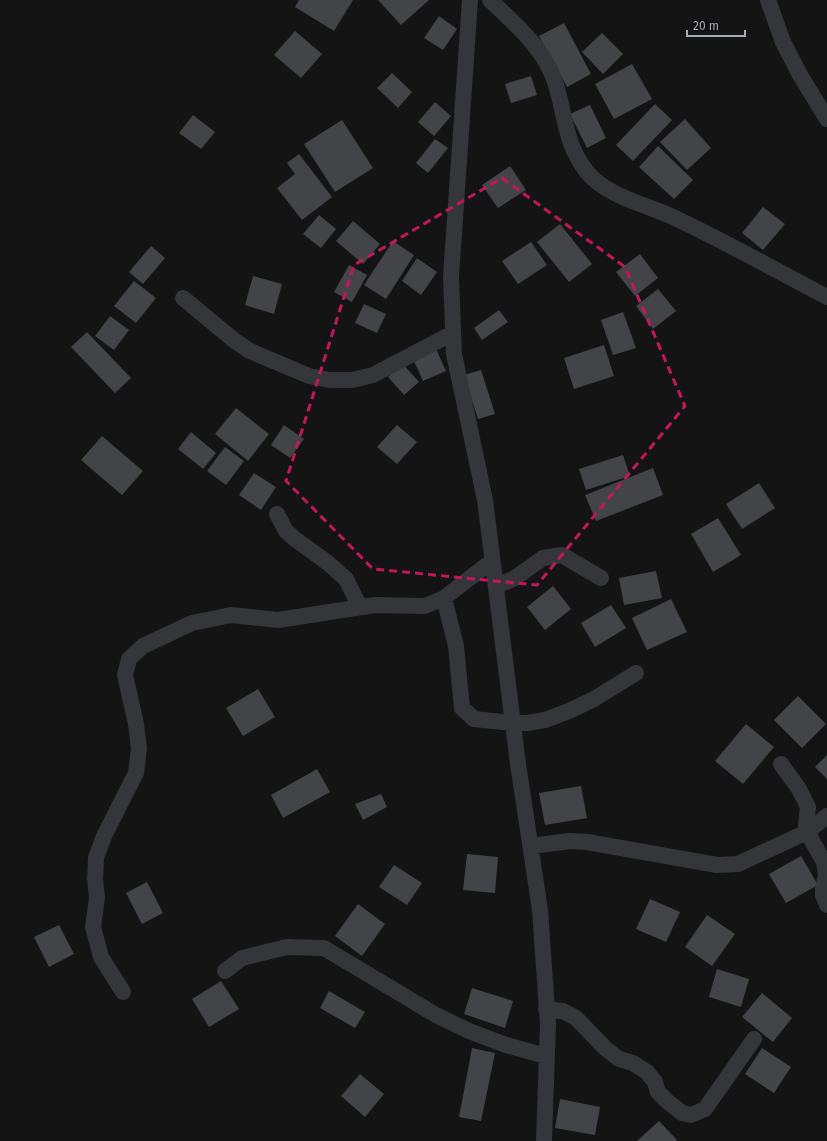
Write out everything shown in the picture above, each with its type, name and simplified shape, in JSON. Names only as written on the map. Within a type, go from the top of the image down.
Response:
[{"type":"street","points":[[470,0],[451,277],[454,354],[485,500],[513,723],[540,910],[548,1024],[544,1141]]},
{"type":"street","points":[[490,0],[534,43],[546,62],[555,81],[568,140],[577,158],[588,174],[605,188],[623,197],[678,219],[827,298]]},
{"type":"street","points":[[768,0],[783,42],[800,75],[827,119]]},
{"type":"street","points":[[183,298],[235,341],[250,351],[309,376],[330,380],[352,380],[373,375],[453,333]]},
{"type":"street","points":[[277,514],[286,531],[328,563],[346,579],[360,607]]},
{"type":"street","points":[[496,586],[515,578],[543,558],[562,554],[601,578]]},
{"type":"street","points":[[123,992],[101,957],[93,927],[97,898],[95,878],[96,858],[104,836],[136,773],[139,749],[136,724],[125,675],[129,659],[143,646],[192,623],[231,615],[278,620],[375,605],[425,606],[444,598],[492,561]]},
{"type":"street","points":[[444,598],[456,646],[462,708],[474,718],[513,723],[527,723],[545,720],[594,699],[636,673]]},
{"type":"street","points":[[781,764],[799,789],[808,807],[806,825],[807,832],[824,862],[826,875],[823,895],[827,905]]},
{"type":"street","points":[[530,846],[570,841],[587,842],[717,865],[738,864],[807,832],[827,816]]},
{"type":"street","points":[[225,971],[242,958],[287,947],[324,948],[436,1015],[469,1031],[506,1045],[546,1056]]},
{"type":"street","points":[[546,1008],[563,1011],[576,1018],[606,1049],[619,1059],[633,1063],[647,1072],[655,1082],[658,1092],[667,1102],[682,1114],[691,1116],[705,1109],[754,1039]]},
{"type":"highlighted area","points":[[502,178],[625,267],[685,406],[537,585],[373,569],[286,481],[354,265]]},
{"type":"building","points":[[299,0],[353,0],[334,31],[295,7]]},
{"type":"building","points":[[378,0],[429,0],[401,25]]},
{"type":"building","points":[[439,16],[457,29],[443,50],[424,38]]},
{"type":"building","points":[[564,23],[591,74],[567,87],[539,36]]},
{"type":"building","points":[[295,31],[322,54],[301,78],[274,55]]},
{"type":"building","points":[[602,33],[623,54],[603,74],[582,52]]},
{"type":"building","points":[[632,64],[652,99],[614,119],[595,84]]},
{"type":"building","points":[[392,73],[412,92],[398,108],[377,88]]},
{"type":"building","points":[[531,76],[537,95],[511,103],[505,84]]},
{"type":"building","points":[[435,102],[451,116],[434,136],[418,122]]},
{"type":"building","points":[[655,104],[672,120],[633,161],[616,145]]},
{"type":"building","points":[[590,105],[606,138],[587,148],[570,114]]},
{"type":"building","points":[[193,115],[215,132],[201,149],[179,133]]},
{"type":"building","points":[[685,119],[711,148],[687,170],[660,142]]},
{"type":"building","points":[[342,120],[373,168],[335,192],[304,144]]},
{"type":"building","points":[[435,139],[448,148],[428,173],[416,163]]},
{"type":"building","points":[[658,146],[693,180],[674,199],[639,167]]},
{"type":"building","points":[[299,154],[332,197],[302,220],[277,188],[295,174],[287,163]]},
{"type":"building","points":[[510,166],[526,190],[498,208],[482,185]]},
{"type":"building","points":[[763,207],[785,224],[763,250],[742,233]]},
{"type":"building","points":[[319,215],[336,229],[321,248],[303,234]]},
{"type":"building","points":[[353,221],[380,244],[363,264],[336,241]]},
{"type":"building","points":[[560,224],[592,264],[569,282],[537,242]]},
{"type":"building","points":[[393,241],[414,255],[386,299],[364,285]]},
{"type":"building","points":[[531,242],[547,265],[518,284],[502,261]]},
{"type":"building","points":[[151,246],[165,258],[143,284],[129,272]]},
{"type":"building","points":[[640,254],[658,278],[635,296],[616,272]]},
{"type":"building","points":[[417,258],[437,272],[421,295],[402,281]]},
{"type":"building","points":[[349,265],[367,275],[352,302],[334,292]]},
{"type":"building","points":[[253,276],[282,284],[274,314],[245,305]]},
{"type":"building","points":[[134,281],[156,298],[136,323],[114,306]]},
{"type":"building","points":[[658,289],[676,311],[653,329],[636,306]]},
{"type":"building","points":[[364,304],[386,314],[377,333],[355,323]]},
{"type":"building","points":[[499,310],[508,322],[482,340],[474,328]]},
{"type":"building","points":[[623,312],[636,348],[613,355],[601,320]]},
{"type":"building","points":[[110,316],[129,330],[114,350],[95,336]]},
{"type":"building","points":[[87,332],[131,378],[115,393],[71,347]]},
{"type":"building","points":[[604,345],[614,376],[574,389],[564,358]]},
{"type":"building","points":[[436,349],[446,371],[423,381],[413,359]]},
{"type":"building","points":[[403,364],[419,382],[404,395],[388,377]]},
{"type":"building","points":[[481,370],[495,414],[478,419],[464,375]]},
{"type":"building","points":[[236,408],[269,434],[248,461],[215,434]]},
{"type":"building","points":[[284,425],[304,439],[290,458],[271,445]]},
{"type":"building","points":[[397,425],[417,442],[397,464],[377,447]]},
{"type":"building","points":[[191,432],[216,453],[203,469],[178,449]]},
{"type":"building","points":[[102,436],[143,471],[122,495],[81,460]]},
{"type":"building","points":[[225,447],[244,461],[226,485],[207,471]]},
{"type":"building","points":[[623,455],[630,476],[586,490],[579,469]]},
{"type":"building","points":[[653,468],[663,495],[596,521],[585,495]]},
{"type":"building","points":[[254,473],[276,487],[261,510],[239,495]]},
{"type":"building","points":[[759,483],[775,508],[742,529],[726,504]]},
{"type":"building","points":[[718,518],[741,555],[713,572],[691,534]]},
{"type":"building","points":[[656,571],[662,598],[624,605],[619,578]]},
{"type":"building","points":[[553,586],[571,609],[545,630],[527,607]]},
{"type":"building","points":[[671,599],[687,632],[647,650],[632,618]]},
{"type":"building","points":[[611,605],[626,628],[595,647],[581,623]]},
{"type":"building","points":[[258,689],[275,717],[243,736],[226,708]]},
{"type":"building","points":[[798,696],[826,724],[802,748],[774,720]]},
{"type":"building","points":[[746,724],[774,747],[743,784],[715,761]]},
{"type":"building","points":[[827,755],[827,779],[815,767]]},
{"type":"building","points":[[317,769],[330,792],[283,818],[271,795]]},
{"type":"building","points":[[581,786],[587,818],[545,825],[539,793]]},
{"type":"building","points":[[381,794],[387,807],[363,820],[355,804]]},
{"type":"building","points":[[467,854],[498,857],[495,893],[463,890]]},
{"type":"building","points":[[801,856],[818,885],[786,903],[769,874]]},
{"type":"building","points":[[394,865],[422,883],[407,905],[379,887]]},
{"type":"building","points":[[147,882],[163,913],[142,924],[126,893]]},
{"type":"building","points":[[650,899],[680,912],[666,942],[636,929]]},
{"type":"building","points":[[358,904],[385,924],[362,956],[335,936]]},
{"type":"building","points":[[707,915],[735,934],[712,966],[685,947]]},
{"type":"building","points":[[59,925],[74,954],[49,967],[34,937]]},
{"type":"building","points":[[717,969],[749,979],[741,1007],[709,997]]},
{"type":"building","points":[[221,981],[239,1009],[209,1027],[192,999]]},
{"type":"building","points":[[472,988],[513,1001],[505,1028],[464,1014]]},
{"type":"building","points":[[329,991],[365,1012],[355,1028],[320,1008]]},
{"type":"building","points":[[762,993],[792,1018],[773,1042],[742,1017]]},
{"type":"building","points":[[472,1048],[495,1053],[481,1121],[459,1117]]},
{"type":"building","points":[[762,1048],[791,1067],[774,1093],[745,1074]]},
{"type":"building","points":[[360,1074],[384,1094],[365,1117],[341,1096]]},
{"type":"building","points":[[560,1099],[600,1107],[595,1135],[555,1128]]},
{"type":"building","points":[[659,1121],[677,1140],[676,1141],[637,1141]]}]
